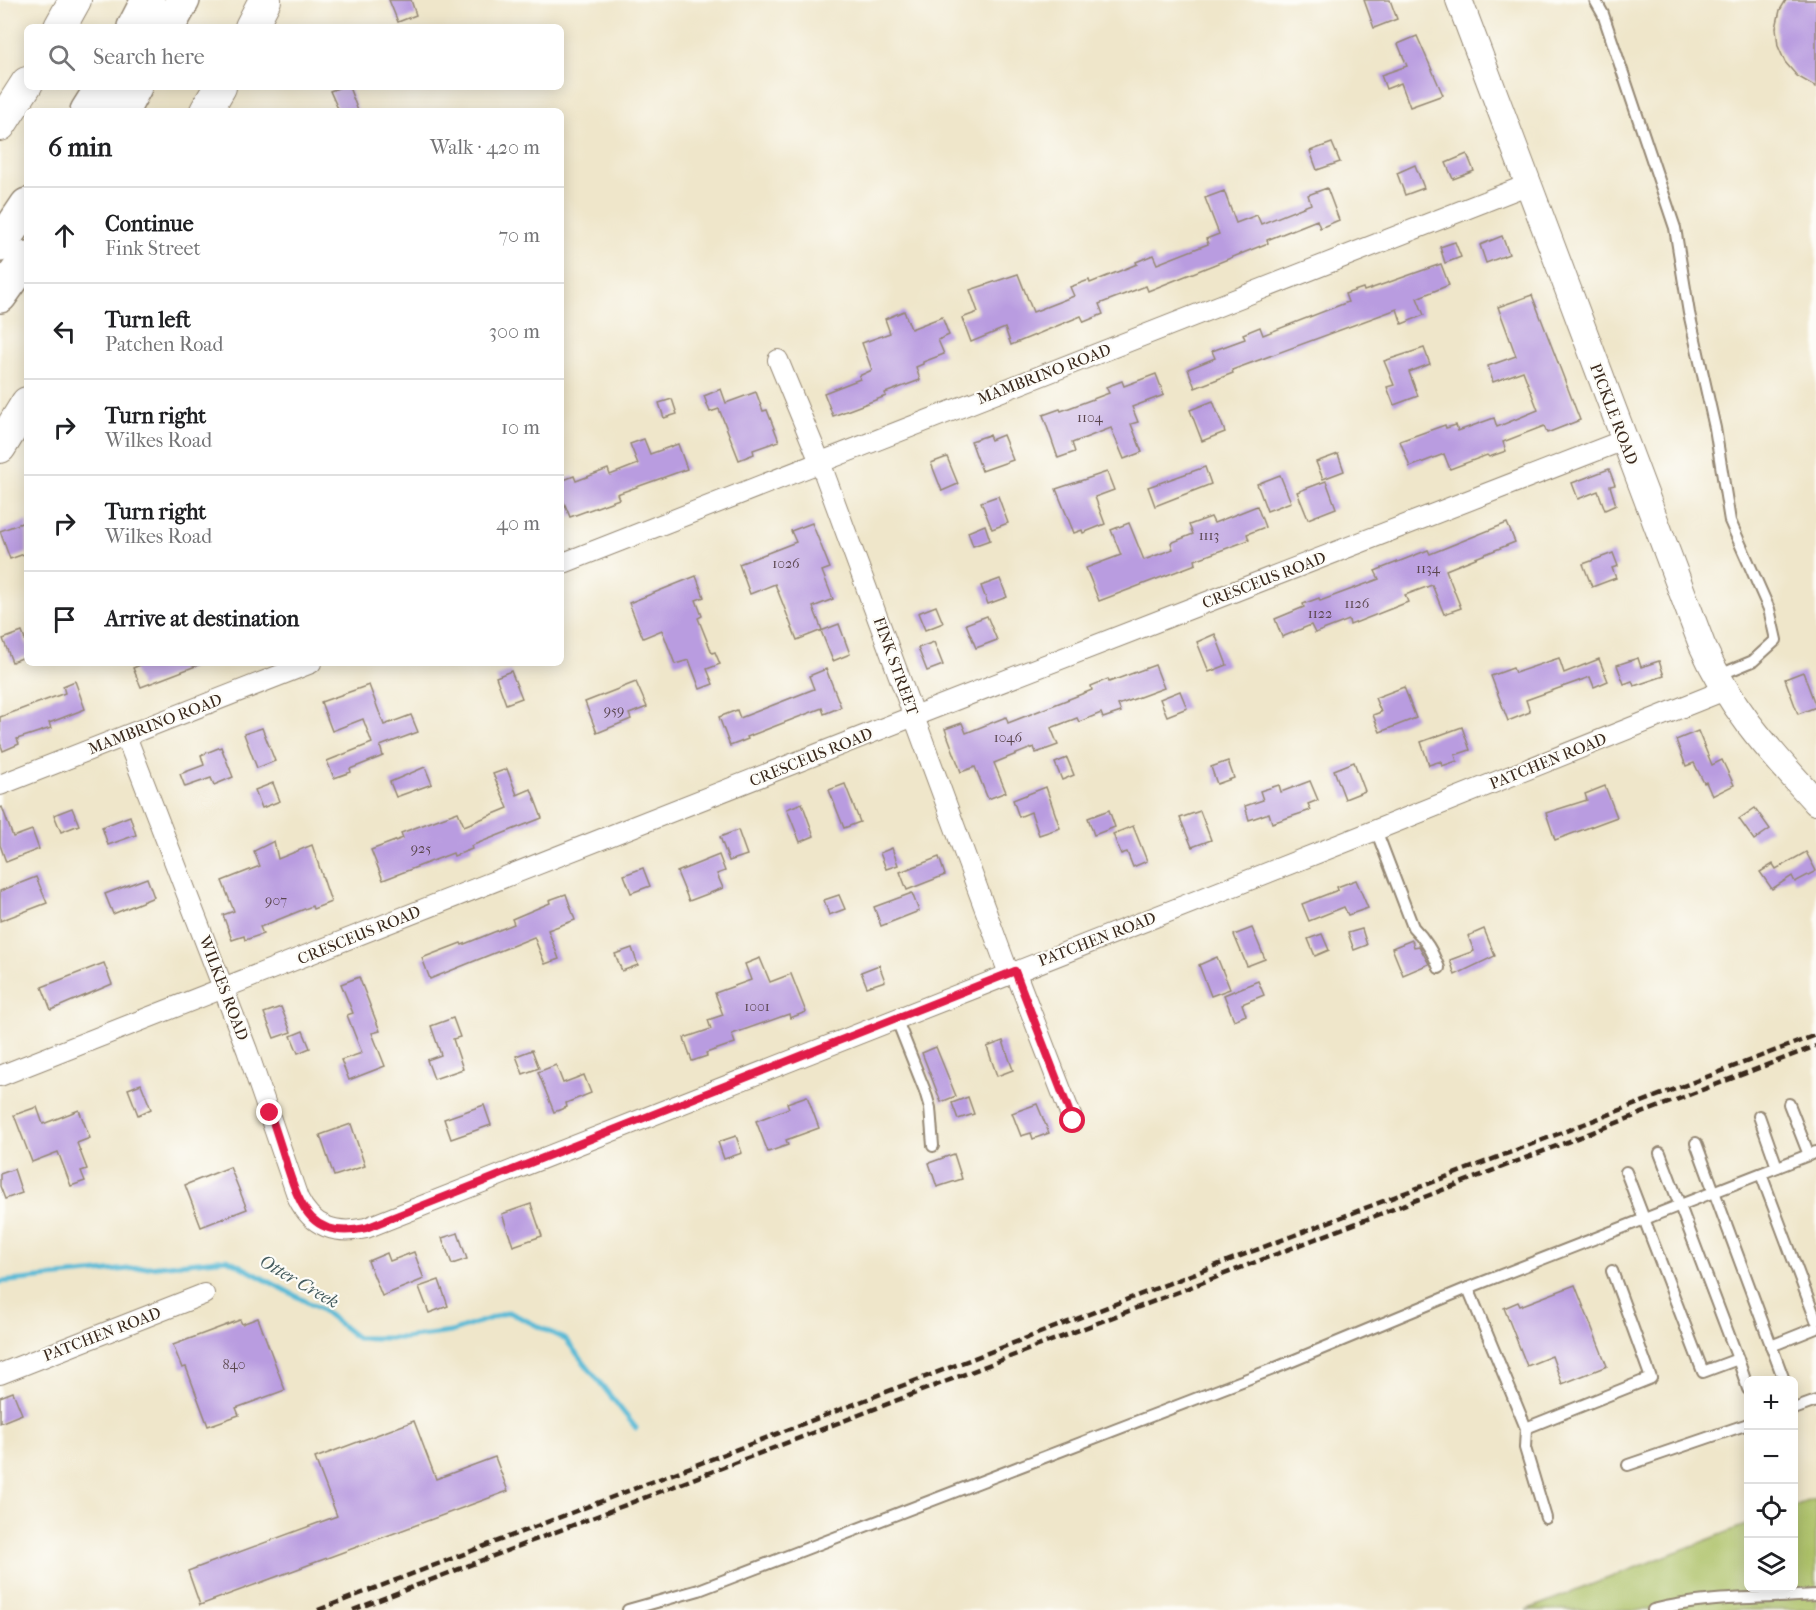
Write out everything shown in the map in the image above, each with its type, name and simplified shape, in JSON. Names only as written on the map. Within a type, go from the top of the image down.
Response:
[{"type":"highway","points":[[136,24],[148,0]]},
{"type":"highway","points":[[170,24],[183,0]]},
{"type":"highway","points":[[89,108],[100,90]]},
{"type":"highway","points":[[124,108],[133,90]]},
{"type":"highway","points":[[0,245],[24,209]]},
{"type":"highway","points":[[0,296],[24,262]]},
{"type":"main road","points":[[62,24],[75,0]]},
{"type":"main road","points":[[253,24],[265,0]]},
{"type":"main road","points":[[0,125],[18,88]]},
{"type":"main road","points":[[208,108],[217,90]]},
{"type":"main road","points":[[0,447],[24,408]]},
{"type":"street","name":"PICKLE ROAD","points":[[1459,0],[1691,620],[1721,683],[1739,713],[1816,802]]},
{"type":"street","name":"MAMBRINO ROAD","points":[[564,563],[1527,185]]},
{"type":"street","name":"FINK STREET","points":[[778,360],[820,462],[1012,973],[1073,1121]]},
{"type":"street","name":"CRESCEUS ROAD","points":[[0,1076],[914,716],[1624,440]]},
{"type":"street","name":"MAMBRINO ROAD","points":[[0,785],[303,666]]},
{"type":"street","name":"PATCHEN ROAD","points":[[332,1228],[344,1230],[366,1228],[1376,830],[1721,683]]},
{"type":"street","name":"WILKES ROAD","points":[[126,736],[224,988],[270,1113],[298,1198],[303,1209],[311,1218],[332,1228]]},
{"type":"street","name":"PATCHEN ROAD","points":[[0,1374],[204,1294]]},
{"type":"lane","points":[[1595,0],[1603,14],[1675,228],[1689,313],[1715,428],[1730,521],[1768,609],[1776,640],[1753,661],[1721,683]]},
{"type":"lane","points":[[1376,830],[1413,927],[1432,950],[1439,968]]},
{"type":"lane","points":[[896,1018],[930,1108],[933,1146]]},
{"type":"lane","points":[[628,1610],[699,1590],[785,1557],[1273,1369],[1468,1288],[1812,1154],[1790,1104]]},
{"type":"lane","points":[[1759,1116],[1777,1167]]},
{"type":"lane","points":[[1696,1143],[1782,1376]]},
{"type":"lane","points":[[1660,1153],[1744,1376]]},
{"type":"lane","points":[[1626,1172],[1703,1372],[1738,1359]]},
{"type":"lane","points":[[1761,1174],[1816,1320]]},
{"type":"lane","points":[[1526,1428],[1651,1378],[1612,1271]]},
{"type":"lane","points":[[1468,1288],[1526,1428],[1525,1448],[1546,1518]]},
{"type":"lane","points":[[1771,1346],[1816,1328]]},
{"type":"lane","points":[[1798,1408],[1816,1401]]},
{"type":"lane","points":[[1628,1465],[1744,1426]]},
{"type":"lane","points":[[1653,1610],[1678,1603],[1720,1598],[1816,1595]]},
{"type":"green space","points":[[1816,1498],[1816,1610],[1526,1610],[1744,1526],[1744,1592],[1798,1592],[1798,1505]]},
{"type":"building","points":[[389,0],[411,0],[416,15],[398,22]]},
{"type":"building","points":[[1364,0],[1390,0],[1397,19],[1374,28]]},
{"type":"building","points":[[1786,0],[1816,0],[1816,87],[1797,76],[1785,62],[1778,46],[1776,28],[1780,10]]},
{"type":"building","points":[[1417,36],[1443,95],[1410,107],[1401,83],[1386,89],[1381,75],[1407,66],[1398,44]]},
{"type":"building","points":[[350,90],[357,108],[338,108],[330,91]]},
{"type":"building","points":[[1332,143],[1340,162],[1317,170],[1310,151]]},
{"type":"building","points":[[1467,154],[1474,171],[1453,179],[1446,163]]},
{"type":"building","points":[[1415,165],[1424,188],[1405,195],[1397,173]]},
{"type":"building","points":[[1327,188],[1339,220],[1320,228],[1317,220],[1267,240],[1268,243],[1148,291],[1146,286],[1099,304],[1103,314],[1084,322],[1081,316],[1011,345],[1005,328],[971,342],[962,318],[978,312],[970,290],[1018,274],[1033,312],[1074,296],[1070,287],[1089,280],[1090,283],[1153,255],[1157,264],[1208,244],[1206,239],[1219,234],[1205,198],[1224,191],[1236,223],[1257,215],[1261,224],[1311,204],[1308,195]]},
{"type":"building","points":[[1502,236],[1509,254],[1486,263],[1480,245]]},
{"type":"building","points":[[1455,242],[1461,257],[1445,263],[1440,247]]},
{"type":"building","points":[[1441,264],[1449,285],[1417,298],[1424,315],[1402,324],[1397,309],[1232,370],[1233,373],[1195,388],[1188,369],[1215,358],[1212,351],[1245,339],[1243,334],[1260,327],[1263,335],[1348,302],[1345,294],[1363,288],[1364,291]]},
{"type":"building","points":[[1532,295],[1580,420],[1547,433],[1544,426],[1503,442],[1506,451],[1489,457],[1487,455],[1450,469],[1444,454],[1410,467],[1400,441],[1445,425],[1446,428],[1456,425],[1458,431],[1494,418],[1497,427],[1538,410],[1523,371],[1493,382],[1488,366],[1516,356],[1498,307]]},
{"type":"building","points":[[904,311],[911,329],[942,317],[949,335],[938,340],[944,354],[916,367],[920,380],[833,416],[824,393],[860,379],[859,376],[872,370],[862,343],[890,333],[885,319]]},
{"type":"building","points":[[1424,348],[1430,364],[1409,372],[1418,396],[1394,405],[1387,387],[1394,385],[1384,361]]},
{"type":"building","points":[[1156,374],[1164,395],[1132,407],[1138,422],[1131,424],[1142,452],[1124,459],[1111,428],[1072,443],[1075,452],[1058,458],[1043,415],[1060,409],[1061,411],[1109,393],[1106,387],[1122,381],[1124,386]]},
{"type":"building","points":[[721,389],[726,403],[756,392],[763,411],[767,410],[779,441],[753,450],[754,454],[739,460],[719,409],[710,412],[704,396]]},
{"type":"building","points":[[672,399],[677,414],[664,418],[659,403]]},
{"type":"building","points":[[1213,401],[1225,432],[1202,441],[1190,410]]},
{"type":"building","points":[[989,435],[991,440],[1003,435],[1013,460],[982,471],[971,441]]},
{"type":"building","points":[[644,439],[650,454],[678,444],[687,469],[617,494],[619,499],[570,517],[564,502],[564,480],[574,476],[576,481],[608,469],[610,475],[638,464],[630,444]]},
{"type":"building","points":[[1338,454],[1344,471],[1323,479],[1316,462]]},
{"type":"building","points":[[947,457],[958,484],[942,491],[931,463]]},
{"type":"building","points":[[1205,467],[1211,484],[1155,506],[1148,487]]},
{"type":"building","points":[[1609,469],[1615,485],[1610,486],[1616,505],[1605,510],[1598,491],[1578,499],[1572,483]]},
{"type":"building","points":[[1107,472],[1114,490],[1095,497],[1105,524],[1083,533],[1082,530],[1074,533],[1056,489]]},
{"type":"building","points":[[1280,475],[1291,502],[1267,511],[1257,484]]},
{"type":"building","points":[[1326,481],[1336,508],[1308,519],[1297,492]]},
{"type":"building","points":[[998,496],[1008,523],[992,529],[981,502]]},
{"type":"building","points":[[1257,506],[1265,527],[1247,534],[1249,540],[1195,560],[1196,564],[1099,601],[1086,568],[1121,555],[1111,530],[1129,523],[1144,560],[1173,549],[1171,543],[1193,534],[1189,525],[1211,517],[1214,523]]},
{"type":"building","points":[[24,522],[24,554],[10,559],[0,531]]},
{"type":"building","points":[[812,523],[830,568],[822,571],[833,599],[813,607],[822,630],[797,640],[775,584],[750,594],[739,564],[796,542],[791,531]]},
{"type":"building","points":[[1507,523],[1515,542],[1446,570],[1461,608],[1444,614],[1432,585],[1405,595],[1408,602],[1350,625],[1349,620],[1315,633],[1311,625],[1282,637],[1275,619],[1304,607],[1303,604],[1319,598],[1320,601],[1379,579],[1375,571],[1428,550],[1430,554]]},
{"type":"building","points":[[985,525],[990,540],[973,546],[968,532]]},
{"type":"building","points":[[1613,553],[1618,566],[1612,568],[1616,578],[1592,587],[1583,564]]},
{"type":"building","points":[[696,576],[704,597],[696,600],[702,616],[698,618],[712,653],[715,652],[720,664],[707,669],[713,684],[700,689],[689,660],[675,664],[662,630],[643,638],[629,603]]},
{"type":"building","points":[[1000,579],[1007,597],[988,604],[981,586]]},
{"type":"building","points":[[936,606],[943,623],[925,630],[918,613]]},
{"type":"building","points":[[987,616],[997,640],[976,648],[966,624]]},
{"type":"building","points":[[839,624],[850,654],[833,661],[821,631]]},
{"type":"building","points":[[22,632],[24,657],[12,662],[3,639]]},
{"type":"building","points":[[1215,634],[1227,665],[1209,672],[1197,642]]},
{"type":"building","points":[[934,642],[943,665],[927,671],[918,648]]},
{"type":"building","points":[[1559,658],[1564,673],[1599,659],[1608,681],[1594,687],[1590,677],[1526,700],[1530,712],[1508,721],[1491,676],[1513,668],[1515,673]]},
{"type":"building","points":[[1638,658],[1641,667],[1659,661],[1664,676],[1634,686],[1632,681],[1624,684],[1617,665]]},
{"type":"building","points":[[1155,665],[1164,688],[1118,705],[1121,712],[1103,718],[1101,713],[1079,722],[1077,718],[1051,728],[1058,745],[1036,753],[1034,747],[994,763],[1006,792],[988,799],[975,767],[961,772],[945,729],[962,723],[966,733],[1006,717],[1008,723],[1092,690],[1091,686],[1108,679],[1109,682]]},
{"type":"building","points":[[138,666],[196,666],[141,687],[133,668]]},
{"type":"building","points":[[826,669],[841,707],[824,714],[822,708],[747,737],[748,739],[730,746],[719,717],[737,710],[740,718],[814,689],[809,676]]},
{"type":"building","points":[[511,671],[522,698],[506,704],[496,677]]},
{"type":"building","points":[[1803,672],[1816,707],[1798,714],[1785,679]]},
{"type":"building","points":[[75,681],[85,709],[49,723],[51,728],[17,739],[19,744],[3,751],[0,743],[0,717],[65,693],[63,686]]},
{"type":"building","points":[[636,682],[647,707],[629,714],[631,719],[597,733],[585,702]]},
{"type":"building","points":[[369,685],[384,725],[411,715],[418,732],[380,746],[383,756],[334,778],[327,761],[372,743],[363,719],[332,731],[321,702]]},
{"type":"building","points":[[1404,687],[1416,718],[1380,732],[1373,715],[1381,712],[1375,698]]},
{"type":"building","points":[[1180,691],[1187,708],[1167,716],[1160,699]]},
{"type":"building","points":[[1462,727],[1470,750],[1455,755],[1457,761],[1442,766],[1441,761],[1429,765],[1421,742]]},
{"type":"building","points":[[262,728],[275,761],[257,768],[244,734]]},
{"type":"building","points":[[1698,731],[1712,765],[1722,760],[1734,785],[1712,796],[1694,763],[1686,766],[1676,740]]},
{"type":"building","points":[[221,747],[233,777],[214,785],[211,778],[185,787],[180,774],[204,765],[201,755]]},
{"type":"building","points":[[1067,758],[1074,775],[1062,780],[1055,763]]},
{"type":"building","points":[[1228,761],[1234,778],[1217,784],[1211,767]]},
{"type":"building","points":[[1354,762],[1365,791],[1345,799],[1334,770]]},
{"type":"building","points":[[425,767],[432,784],[396,797],[390,782]]},
{"type":"building","points":[[507,769],[517,795],[531,789],[542,818],[471,846],[472,849],[454,856],[453,853],[383,880],[371,850],[403,838],[401,833],[458,812],[464,826],[508,808],[493,774]]},
{"type":"building","points":[[1310,781],[1318,800],[1308,804],[1311,810],[1272,823],[1269,813],[1249,820],[1245,806],[1263,800],[1260,791],[1279,785],[1281,792]]},
{"type":"building","points":[[273,783],[280,801],[262,808],[255,790]]},
{"type":"building","points":[[845,784],[860,822],[844,828],[829,790]]},
{"type":"building","points":[[1605,786],[1617,817],[1555,840],[1546,813],[1587,800],[1585,794]]},
{"type":"building","points":[[1046,787],[1060,828],[1039,835],[1031,812],[1019,817],[1013,800]]},
{"type":"building","points":[[802,803],[814,836],[800,842],[787,809]]},
{"type":"building","points":[[2,807],[13,837],[32,830],[39,849],[6,862],[0,845],[0,808]]},
{"type":"building","points":[[72,808],[79,825],[61,832],[54,815]]},
{"type":"building","points":[[1755,808],[1770,829],[1754,840],[1739,819]]},
{"type":"building","points":[[1109,810],[1115,827],[1094,835],[1088,818]]},
{"type":"building","points":[[1200,811],[1211,840],[1192,847],[1180,818]]},
{"type":"building","points":[[130,816],[136,835],[108,845],[102,827]]},
{"type":"building","points":[[1133,826],[1147,861],[1133,867],[1127,852],[1121,854],[1113,834]]},
{"type":"building","points":[[738,830],[747,855],[729,861],[720,837]]},
{"type":"building","points":[[274,841],[278,859],[312,845],[331,902],[313,909],[312,906],[260,927],[263,934],[245,940],[244,936],[232,940],[223,915],[234,911],[222,881],[260,866],[254,851]]},
{"type":"building","points":[[892,848],[898,865],[886,869],[880,853]]},
{"type":"building","points":[[1806,852],[1816,871],[1795,882],[1792,876],[1772,889],[1760,872],[1773,864],[1776,869]]},
{"type":"building","points":[[719,855],[725,871],[717,874],[723,888],[689,901],[677,872]]},
{"type":"building","points":[[939,857],[945,875],[907,890],[900,872]]},
{"type":"building","points":[[643,868],[650,886],[631,893],[624,875]]},
{"type":"building","points":[[36,877],[47,903],[0,921],[0,891]]},
{"type":"building","points":[[147,878],[154,897],[113,914],[105,894]]},
{"type":"building","points":[[1356,880],[1368,908],[1348,915],[1344,907],[1309,921],[1302,904],[1338,890],[1337,887]]},
{"type":"building","points":[[912,893],[919,911],[881,926],[874,907]]},
{"type":"building","points":[[566,894],[575,920],[548,930],[559,959],[545,964],[534,937],[430,979],[422,958],[514,924],[512,919]]},
{"type":"building","points":[[839,895],[845,909],[829,915],[824,900]]},
{"type":"building","points":[[1252,928],[1265,959],[1247,966],[1234,935]]},
{"type":"building","points":[[1362,929],[1367,945],[1354,950],[1348,933]]},
{"type":"building","points":[[1484,929],[1495,956],[1455,975],[1450,960],[1474,951],[1468,936]]},
{"type":"building","points":[[1322,934],[1329,950],[1315,956],[1308,939]]},
{"type":"building","points":[[1412,940],[1414,947],[1419,946],[1429,964],[1403,975],[1392,948]]},
{"type":"building","points":[[632,948],[638,965],[622,971],[615,954]]},
{"type":"building","points":[[1217,957],[1230,989],[1211,996],[1199,965]]},
{"type":"building","points":[[760,958],[770,982],[791,974],[806,1012],[790,1018],[789,1014],[732,1034],[735,1043],[706,1053],[707,1056],[692,1061],[684,1038],[711,1029],[708,1020],[723,1015],[715,993],[751,980],[745,964]]},
{"type":"building","points":[[104,963],[112,984],[51,1010],[42,987]]},
{"type":"building","points":[[879,965],[885,981],[867,987],[861,972]]},
{"type":"building","points":[[359,977],[380,1031],[372,1033],[385,1066],[349,1080],[341,1060],[362,1053],[347,1015],[353,1013],[341,984]]},
{"type":"building","points":[[1258,981],[1264,995],[1242,1004],[1246,1015],[1234,1020],[1224,995]]},
{"type":"building","points":[[281,1007],[291,1032],[274,1038],[264,1013]]},
{"type":"building","points":[[453,1018],[460,1037],[453,1039],[463,1069],[434,1079],[427,1060],[441,1055],[431,1026]]},
{"type":"building","points":[[303,1031],[310,1048],[298,1053],[291,1036]]},
{"type":"building","points":[[1003,1041],[1013,1070],[997,1076],[987,1047]]},
{"type":"building","points":[[936,1047],[956,1096],[941,1102],[922,1053]]},
{"type":"building","points":[[532,1050],[539,1068],[523,1074],[516,1056]]},
{"type":"building","points":[[556,1065],[563,1083],[584,1075],[591,1093],[566,1103],[567,1107],[554,1112],[538,1072]]},
{"type":"building","points":[[141,1084],[151,1109],[138,1115],[128,1089]]},
{"type":"building","points":[[807,1096],[819,1128],[786,1140],[788,1145],[768,1152],[756,1121],[789,1108],[787,1103]]},
{"type":"building","points":[[968,1097],[974,1114],[958,1119],[952,1103]]},
{"type":"building","points":[[1037,1104],[1049,1133],[1033,1139],[1031,1133],[1021,1136],[1012,1113]]},
{"type":"building","points":[[484,1105],[491,1125],[451,1139],[444,1119]]},
{"type":"building","points":[[37,1107],[43,1124],[79,1110],[90,1138],[77,1143],[87,1169],[81,1171],[85,1181],[71,1186],[58,1152],[32,1162],[14,1115]]},
{"type":"building","points":[[351,1124],[365,1166],[334,1176],[320,1135]]},
{"type":"building","points":[[736,1136],[742,1153],[724,1159],[718,1142]]},
{"type":"building","points":[[954,1154],[962,1179],[937,1187],[929,1163]]},
{"type":"building","points":[[230,1167],[247,1209],[201,1227],[185,1185]]},
{"type":"building","points":[[14,1169],[22,1193],[5,1199],[0,1186],[0,1174]]},
{"type":"building","points":[[531,1204],[542,1236],[513,1246],[502,1214]]},
{"type":"building","points":[[458,1233],[467,1259],[452,1264],[442,1238]]},
{"type":"building","points":[[414,1252],[424,1279],[382,1296],[368,1261],[387,1253],[390,1261]]},
{"type":"building","points":[[439,1280],[448,1306],[429,1313],[419,1287]]},
{"type":"building","points":[[1575,1285],[1607,1366],[1562,1384],[1552,1356],[1527,1366],[1504,1308],[1518,1302],[1520,1306]]},
{"type":"building","points":[[258,1318],[285,1390],[236,1408],[239,1415],[208,1426],[186,1367],[182,1368],[173,1345],[240,1320],[242,1324]]},
{"type":"building","points":[[13,1392],[22,1414],[0,1423],[0,1397]]},
{"type":"building","points":[[414,1421],[436,1479],[495,1457],[508,1491],[200,1605],[188,1571],[337,1516],[315,1458]]},
{"type":"waterway","name":"Otter Creek","points":[[0,1282],[227,1259],[322,1310],[357,1338],[404,1338],[451,1332],[509,1312],[566,1340],[636,1428]]},
{"type":"railway","points":[[318,1610],[1816,1035]]},
{"type":"railway","points":[[353,1610],[1816,1046]]},
{"type":"route","points":[[270,1113],[303,1209],[311,1218],[332,1228],[355,1230],[366,1228],[1015,971],[1073,1121]]}]
